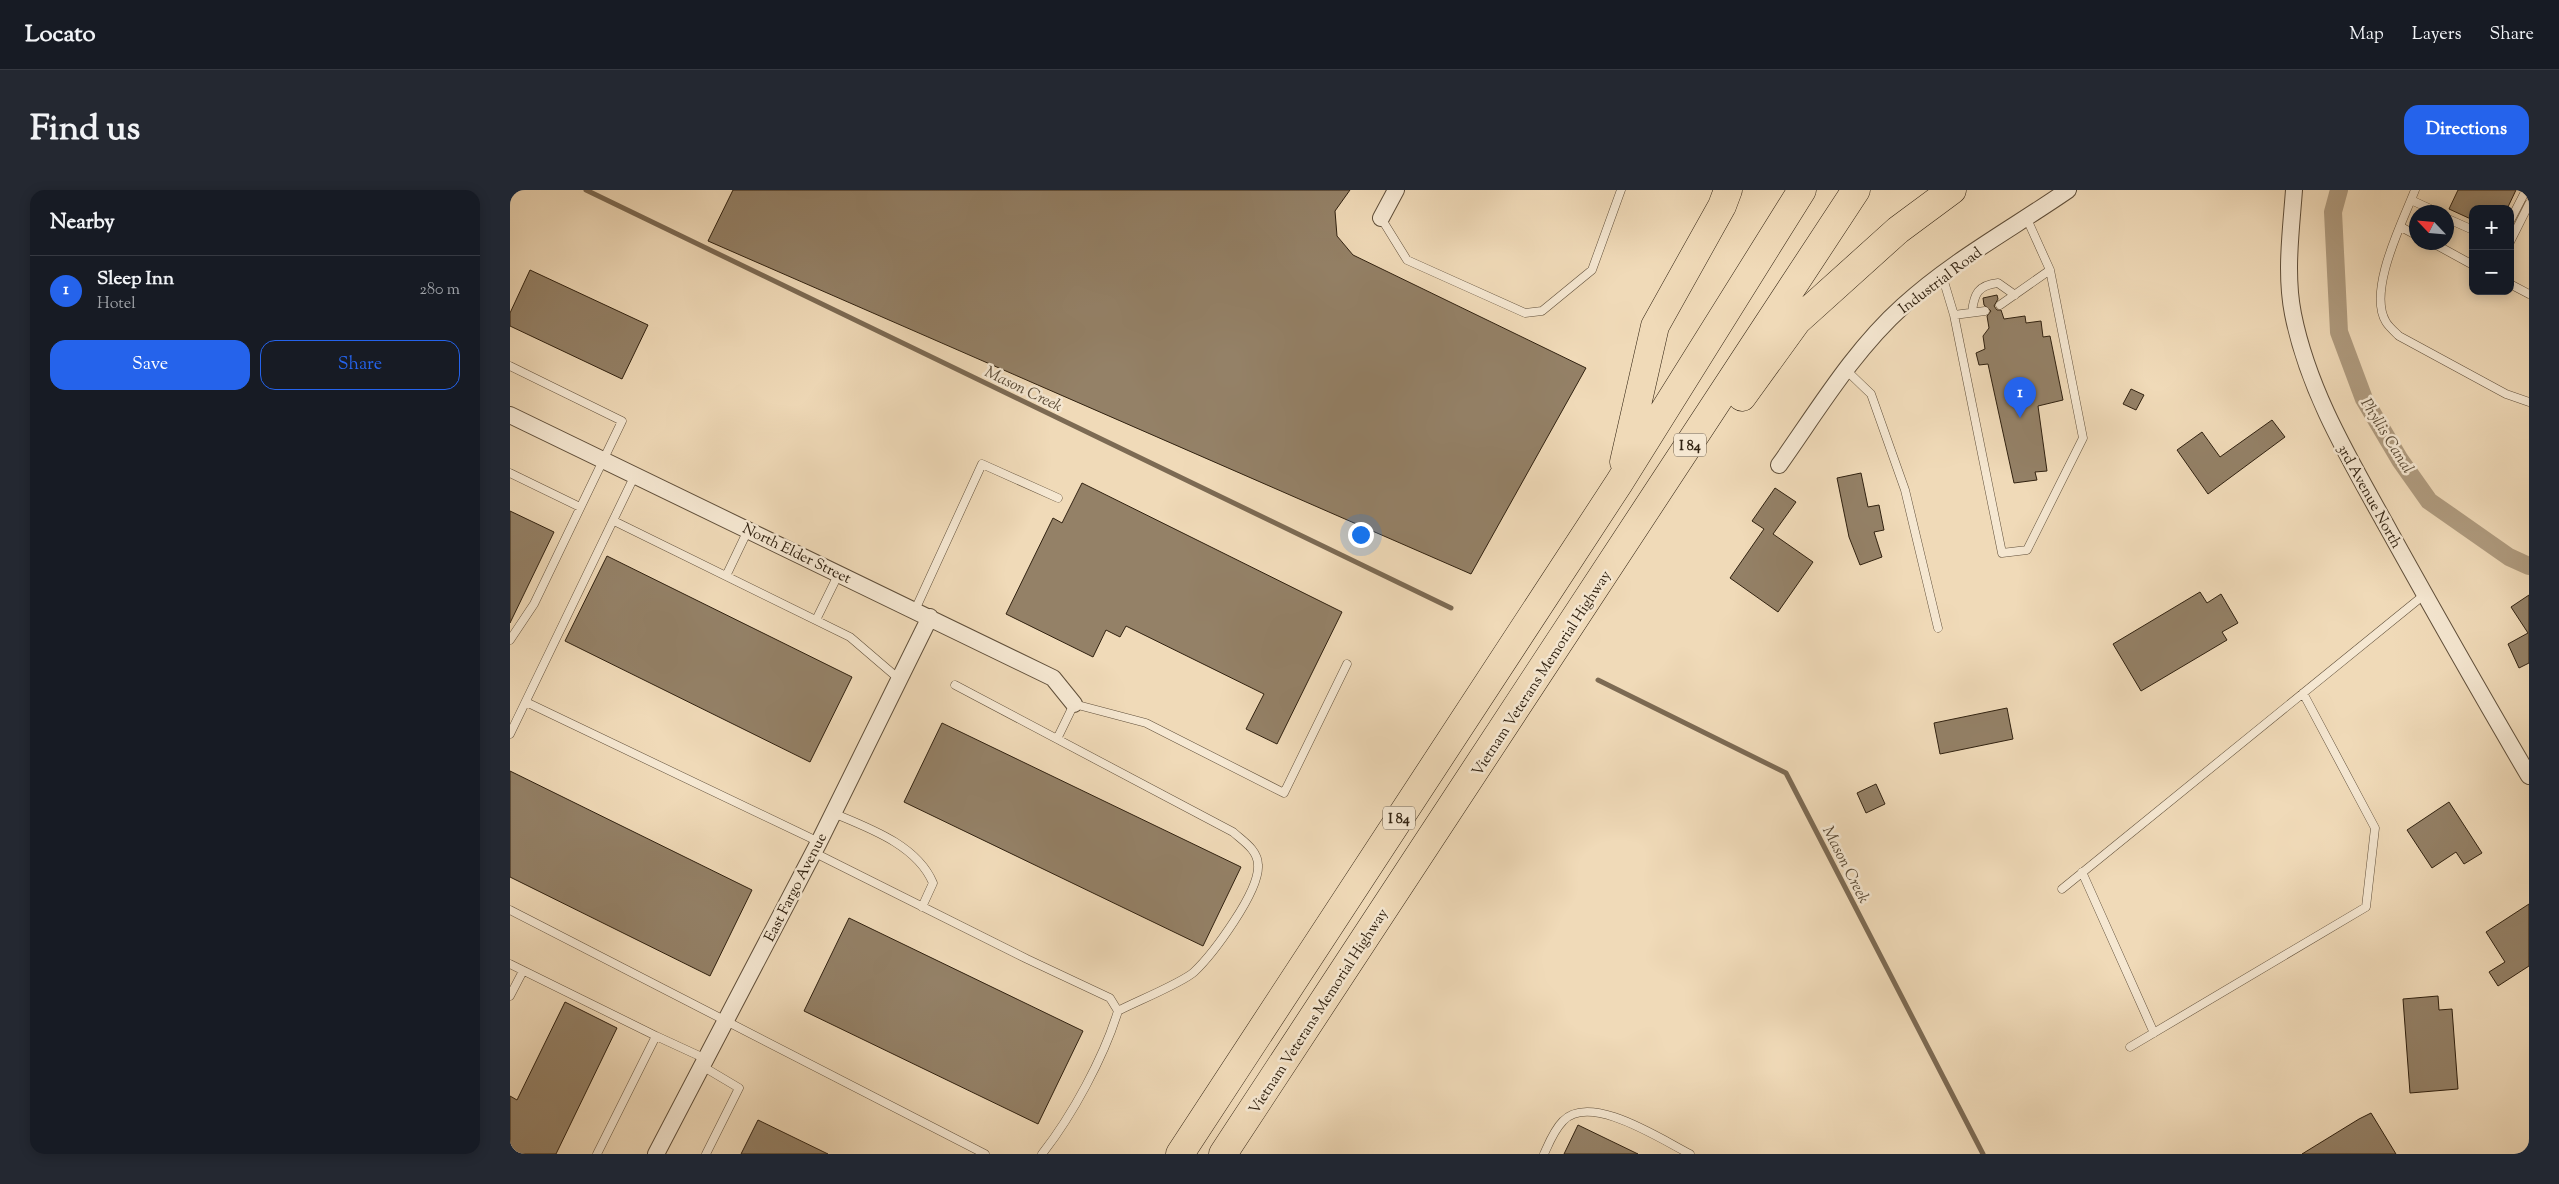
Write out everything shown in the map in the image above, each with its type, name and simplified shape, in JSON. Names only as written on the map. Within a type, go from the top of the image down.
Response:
[{"type":"highway","points":[[1619,482],[1655,326],[1722,206],[1728,190]]},
{"type":"highway","name":"I 84","points":[[1180,1154],[1619,482],[1802,190]]},
{"type":"highway","name":"Vietnam Veterans Memorial Highway","points":[[1223,1154],[1523,700],[1856,190]]},
{"type":"highway","points":[[1523,700],[1797,321],[1898,230],[1952,190]]},
{"type":"street","points":[[1382,218],[1396,190]]},
{"type":"street","name":"Industrial Road","points":[[1779,465],[1862,348],[1903,306],[1942,274],[2068,190]]},
{"type":"street","name":"3rd Avenue North","points":[[2294,190],[2288,268],[2293,313],[2306,363],[2330,425],[2424,594],[2529,776]]},
{"type":"street","name":"North Elder Street","points":[[510,415],[1053,678],[1074,704]]},
{"type":"street","name":"East Fargo Avenue","points":[[656,1154],[816,847],[930,617]]},
{"type":"lane","points":[[1382,218],[1406,260],[1525,313],[1542,311],[1592,270],[1622,190]]},
{"type":"lane","points":[[2415,190],[2383,277],[2380,301],[2386,322],[2399,336],[2529,403]]},
{"type":"lane","points":[[2514,213],[2526,190]]},
{"type":"lane","points":[[2412,200],[2422,205]]},
{"type":"lane","points":[[2514,234],[2529,204]]},
{"type":"lane","points":[[1942,274],[1954,315],[2002,553],[2027,550],[2083,438],[2050,270],[2027,219]]},
{"type":"lane","points":[[2454,222],[2469,228]]},
{"type":"lane","points":[[2401,226],[2409,231]]},
{"type":"lane","points":[[2446,250],[2469,263]]},
{"type":"lane","points":[[2000,305],[2050,270]]},
{"type":"lane","points":[[1972,312],[1973,299],[1978,289],[1988,284],[1998,283],[2015,295]]},
{"type":"lane","points":[[2514,286],[2529,294]]},
{"type":"lane","points":[[1954,315],[1986,311]]},
{"type":"lane","points":[[510,366],[622,421],[534,604],[510,640]]},
{"type":"lane","points":[[1846,370],[1871,394],[1899,472],[1938,628]]},
{"type":"lane","points":[[915,610],[982,464],[1058,498]]},
{"type":"lane","points":[[510,473],[580,507]]},
{"type":"lane","points":[[510,734],[635,475]]},
{"type":"lane","points":[[614,521],[850,637],[899,679]]},
{"type":"lane","points":[[726,576],[748,530]]},
{"type":"lane","points":[[816,620],[839,573]]},
{"type":"lane","points":[[2062,889],[2424,594]]},
{"type":"lane","points":[[1057,739],[1074,704],[1146,724],[1284,793],[1347,664]]},
{"type":"lane","points":[[955,685],[1233,832],[1254,850],[1258,865],[1255,883],[1237,917],[1193,974],[1118,1011],[1111,1034],[1060,1131],[1042,1154]]},
{"type":"lane","points":[[2130,1047],[2366,907],[2375,828],[2303,693]]},
{"type":"lane","points":[[526,702],[816,847],[922,907],[1110,998],[1118,1011]]},
{"type":"lane","points":[[833,813],[882,834],[922,862],[933,883],[922,907]]},
{"type":"lane","points":[[2082,872],[2154,1033]]},
{"type":"lane","points":[[510,910],[985,1154]]},
{"type":"lane","points":[[510,964],[656,1036],[704,1063],[739,1088],[706,1154]]},
{"type":"lane","points":[[510,996],[523,971]]},
{"type":"lane","points":[[596,1154],[656,1036]]},
{"type":"lane","points":[[1544,1154],[1564,1120],[1581,1110],[1600,1112],[1627,1122],[1690,1154]]},
{"type":"building","points":[[733,190],[1350,190],[1335,211],[1337,236],[1353,255],[1586,368],[1471,574],[708,241]]},
{"type":"building","points":[[2458,190],[2516,190],[2509,205],[2469,205],[2469,218],[2454,211],[2454,205],[2451,205]]},
{"type":"building","points":[[530,270],[648,325],[622,379],[510,326],[510,313]]},
{"type":"building","points":[[1997,295],[1998,299],[1994,306],[1997,310],[2001,310],[2004,319],[2025,316],[2026,323],[2041,321],[2043,337],[2050,336],[2063,400],[2038,406],[2047,471],[2035,472],[2037,480],[2014,483],[1988,364],[1979,365],[1976,353],[1985,349],[1983,336],[1989,328],[1987,316],[1991,311],[1984,305],[1983,298]]},
{"type":"building","points":[[2131,389],[2144,395],[2136,410],[2123,404]]},
{"type":"building","points":[[2272,420],[2285,437],[2208,494],[2177,450],[2202,432],[2220,457]]},
{"type":"building","points":[[1861,473],[1868,507],[1879,505],[1884,530],[1874,532],[1882,557],[1860,565],[1849,537],[1837,478]]},
{"type":"building","points":[[1082,483],[1342,612],[1277,744],[1246,729],[1264,694],[1126,626],[1120,637],[1106,630],[1093,657],[1006,614],[1053,518],[1062,523]]},
{"type":"building","points":[[1775,488],[1796,502],[1773,534],[1813,562],[1778,612],[1730,578],[1764,529],[1752,521]]},
{"type":"building","points":[[510,511],[554,532],[510,623]]},
{"type":"building","points":[[607,556],[852,677],[810,762],[565,641]]},
{"type":"building","points":[[2200,592],[2207,603],[2221,594],[2238,623],[2222,632],[2227,640],[2141,691],[2113,644]]},
{"type":"building","points":[[2529,595],[2529,663],[2519,668],[2508,644],[2528,633],[2511,607]]},
{"type":"building","points":[[2007,708],[2013,739],[1940,754],[1934,723]]},
{"type":"building","points":[[942,723],[1241,867],[1203,946],[904,802]]},
{"type":"building","points":[[510,771],[752,890],[710,976],[510,877]]},
{"type":"building","points":[[1876,784],[1885,804],[1866,813],[1857,793]]},
{"type":"building","points":[[2449,802],[2482,853],[2464,864],[2456,852],[2432,868],[2407,830]]},
{"type":"building","points":[[2529,904],[2529,966],[2498,986],[2489,972],[2505,962],[2486,932]]},
{"type":"building","points":[[849,918],[1083,1031],[1038,1124],[804,1011]]},
{"type":"building","points":[[2438,996],[2439,1010],[2452,1009],[2458,1089],[2410,1093],[2403,999]]},
{"type":"building","points":[[565,1002],[617,1028],[556,1154],[510,1154],[510,1096],[517,1100]]},
{"type":"building","points":[[2371,1113],[2396,1154],[2302,1154],[2359,1119]]},
{"type":"building","points":[[758,1120],[828,1154],[741,1154]]},
{"type":"building","points":[[1578,1125],[1638,1154],[1564,1154]]},
{"type":"waterway","name":"Mason Creek","points":[[586,190],[1451,608]]},
{"type":"waterway","name":"Phyllis Canal","points":[[2339,190],[2333,212],[2339,332],[2364,399],[2400,460],[2429,501],[2509,557],[2529,566]]},
{"type":"waterway","name":"Mason Creek","points":[[1598,680],[1786,773],[1983,1154]]},
{"type":"place","name":"Sleep Inn","points":[[2020,418]]}]
